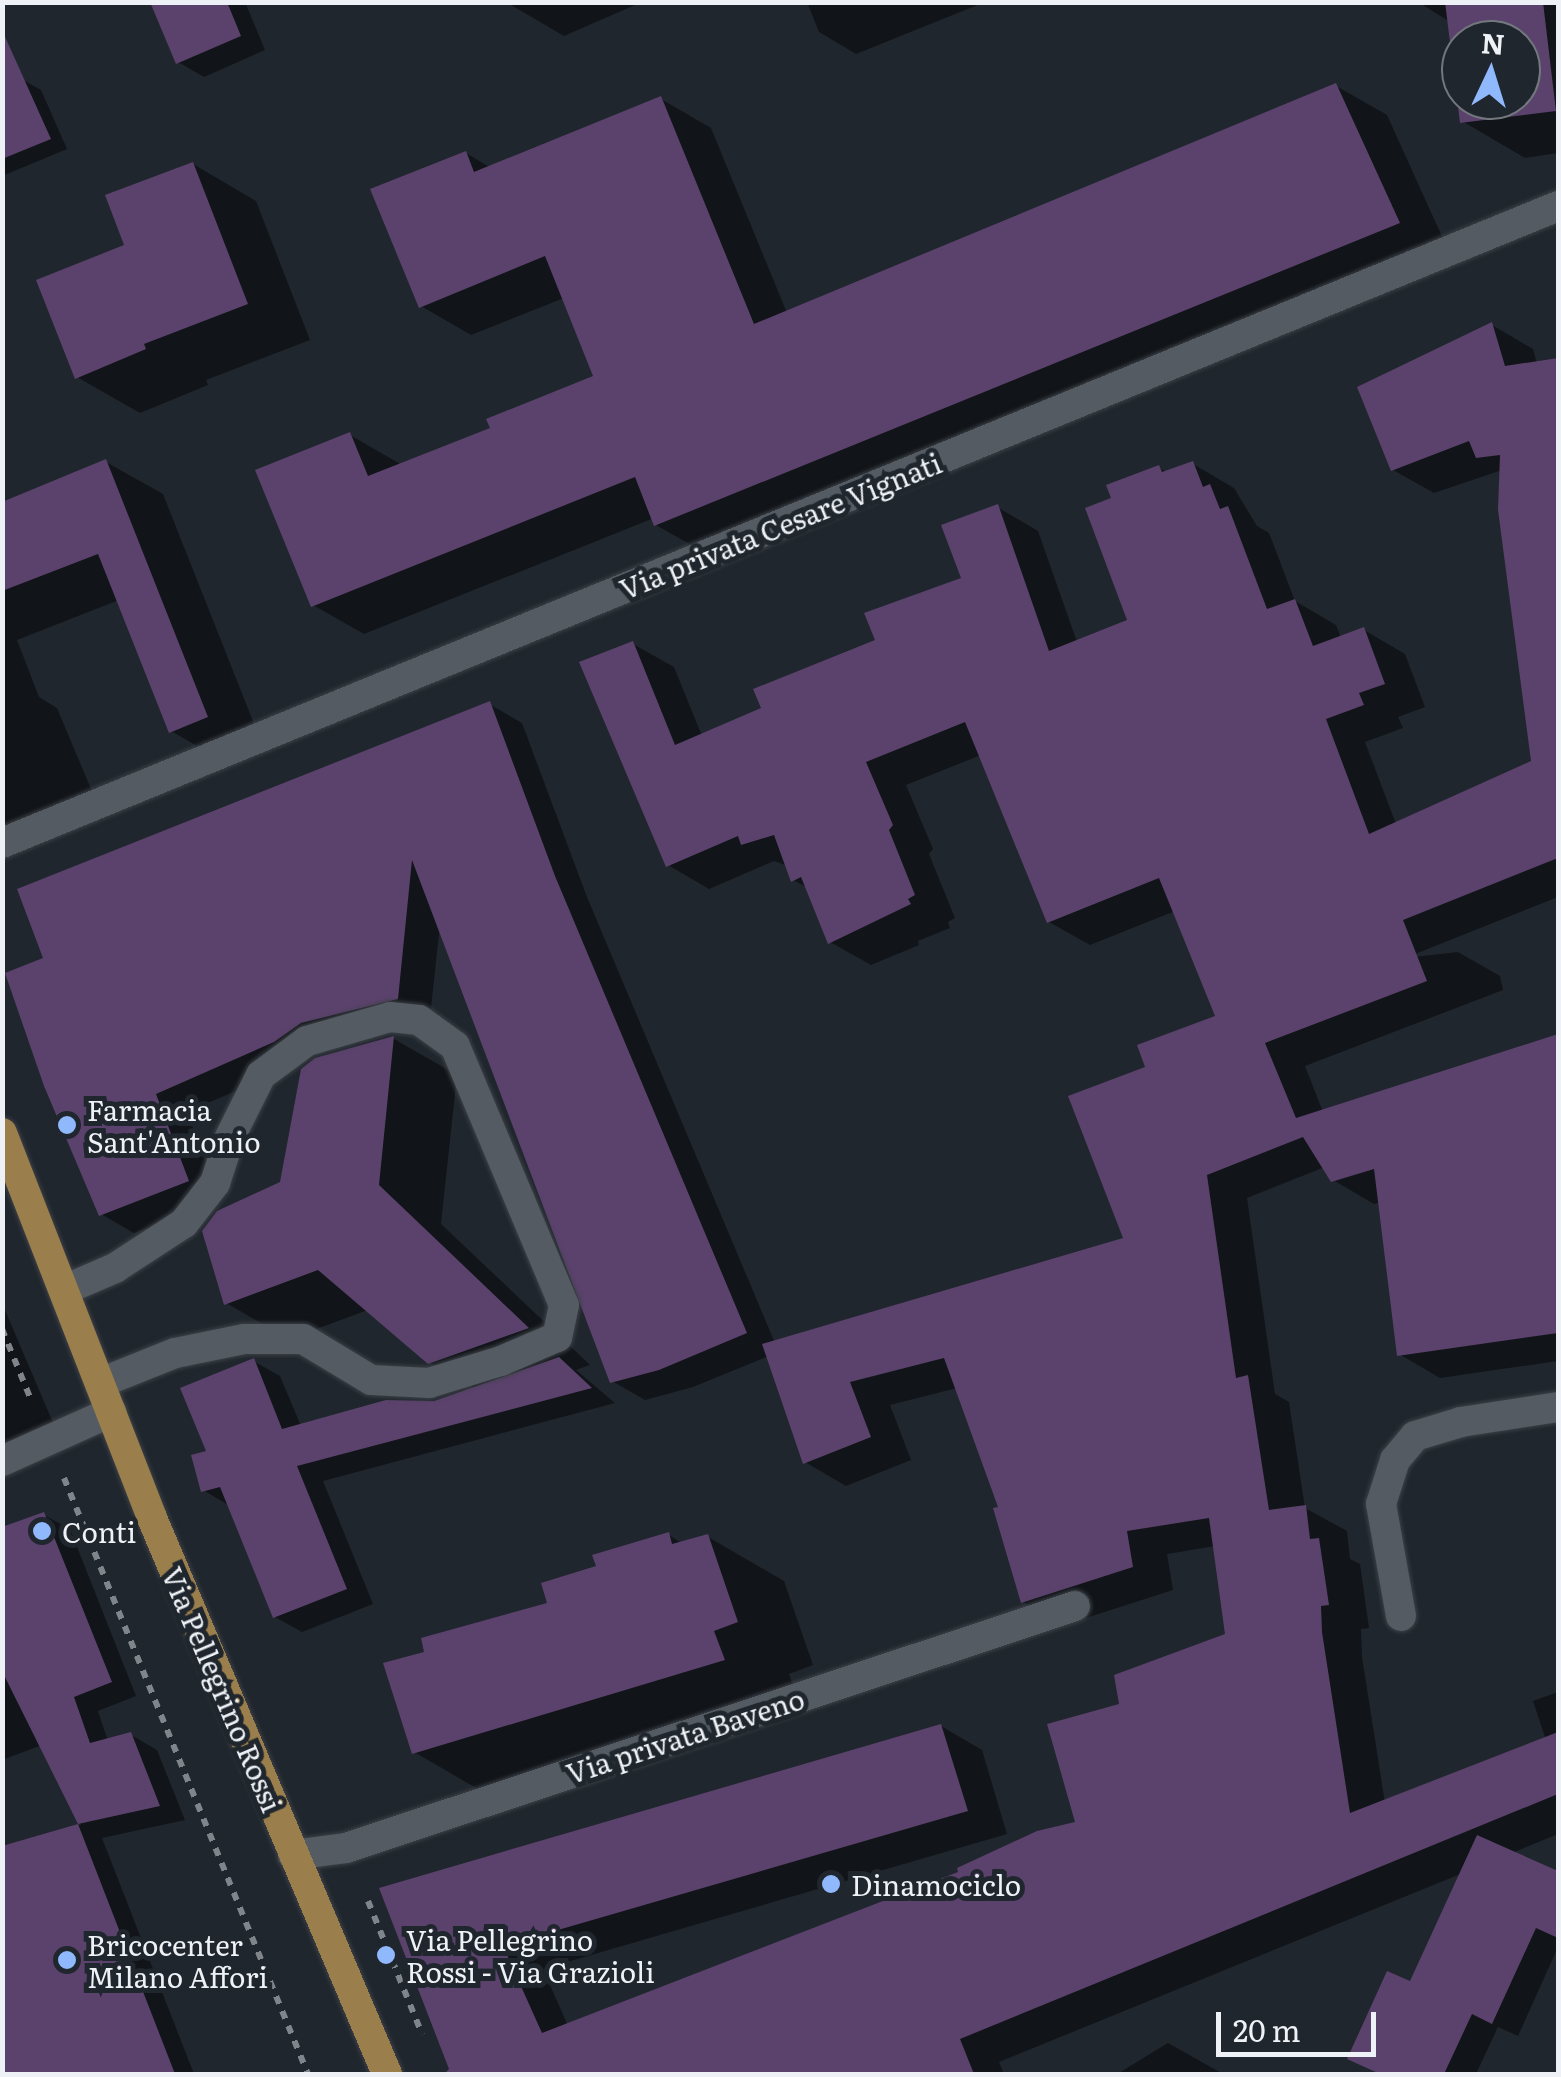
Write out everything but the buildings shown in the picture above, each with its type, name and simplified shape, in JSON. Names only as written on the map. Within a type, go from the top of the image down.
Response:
[{"type":"main road","name":"Via Pellegrino Rossi","points":[[2,1133],[293,1856],[387,2074]]},
{"type":"street","name":"Via privata Cesare Vignati","points":[[2,844],[1558,206]]},
{"type":"street","points":[[64,1290],[114,1268],[184,1223],[215,1184],[230,1137],[262,1075],[308,1041],[390,1018],[419,1020],[455,1046],[564,1305],[557,1337],[501,1361],[430,1383],[371,1380],[304,1338],[284,1338],[244,1339],[175,1352],[100,1383]]},
{"type":"street","points":[[1401,1616],[1381,1504],[1395,1460],[1416,1436],[1460,1422],[1558,1407]]},
{"type":"street","points":[[2,1460],[112,1412]]},
{"type":"street","name":"Via privata Baveno","points":[[293,1856],[346,1848],[1075,1606]]},
{"type":"path","points":[[2,1329],[33,1403]]},
{"type":"path","points":[[63,1474],[308,2074]]},
{"type":"path","points":[[368,1900],[422,2034]]},
{"type":"place","name":"Farmacia Sant'Antonio","points":[[67,1125]]},
{"type":"place","name":"Conti","points":[[42,1531]]},
{"type":"place","name":"Dinamociclo","points":[[831,1884]]},
{"type":"place","name":"Via Pellegrino Rossi - Via Grazioli","points":[[386,1955]]},
{"type":"place","name":"Bricocenter Milano Affori","points":[[67,1960]]}]
